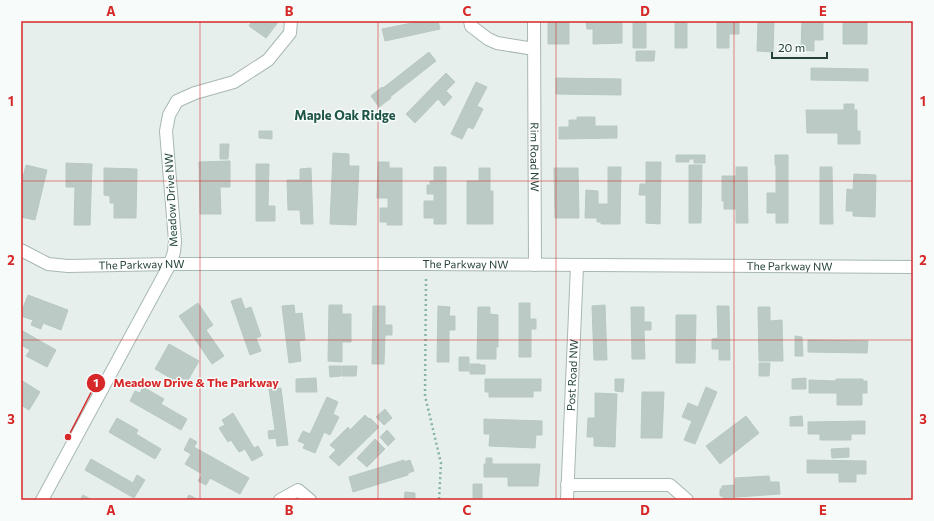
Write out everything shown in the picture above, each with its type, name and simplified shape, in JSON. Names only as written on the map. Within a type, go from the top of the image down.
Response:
[{"type":"street","name":"Meadow Drive NW","points":[[42,500],[170,264],[174,252],[175,242],[166,131],[169,115],[177,101],[195,93],[234,82],[268,60],[290,33],[291,21]]},
{"type":"street","points":[[470,21],[471,26],[488,39],[497,43],[534,49]]},
{"type":"street","name":"Rim Road NW","points":[[534,21],[535,265]]},
{"type":"street","name":"The Parkway NW","points":[[21,250],[48,264],[68,266],[170,264],[426,264],[913,267]]},
{"type":"street","name":"Post Road NW","points":[[567,500],[577,266]]},
{"type":"street","points":[[567,485],[670,485],[687,500]]},
{"type":"street","points":[[280,500],[298,490],[310,500]]},
{"type":"path","points":[[426,264],[425,396],[441,463],[440,500]]},
{"type":"building","points":[[252,21],[279,21],[266,38],[249,26]]},
{"type":"building","points":[[422,21],[438,21],[440,29],[385,41],[382,29]]},
{"type":"building","points":[[548,21],[569,21],[569,44],[548,44]]},
{"type":"building","points":[[586,21],[622,21],[622,43],[593,44],[593,29],[587,29]]},
{"type":"building","points":[[633,21],[646,21],[646,48],[633,48]]},
{"type":"building","points":[[675,21],[687,21],[687,48],[675,48]]},
{"type":"building","points":[[717,21],[739,21],[739,34],[729,34],[729,48],[717,48]]},
{"type":"building","points":[[758,21],[774,21],[773,52],[757,51]]},
{"type":"building","points":[[802,21],[823,21],[823,40],[814,40],[814,51],[801,50]]},
{"type":"building","points":[[843,21],[867,21],[867,44],[843,44]]},
{"type":"building","points":[[636,51],[655,51],[654,61],[636,61]]},
{"type":"building","points":[[429,52],[436,61],[390,97],[383,88]]},
{"type":"building","points":[[811,68],[868,69],[868,81],[811,80]]},
{"type":"building","points":[[446,73],[455,82],[446,91],[452,97],[444,106],[438,99],[415,123],[406,114]]},
{"type":"building","points":[[556,78],[621,79],[621,95],[556,94]]},
{"type":"building","points":[[476,82],[487,87],[477,106],[483,109],[473,129],[468,127],[462,139],[451,134]]},
{"type":"building","points":[[382,87],[391,98],[379,107],[371,96]]},
{"type":"building","points":[[844,104],[854,104],[854,110],[857,110],[857,131],[860,131],[860,144],[838,144],[838,133],[807,133],[806,110],[844,110]]},
{"type":"building","points":[[577,117],[595,117],[595,126],[617,126],[617,138],[559,139],[559,127],[569,127],[569,120],[577,120]]},
{"type":"building","points":[[259,131],[272,131],[272,139],[259,138]]},
{"type":"building","points":[[220,144],[229,144],[228,159],[220,159]]},
{"type":"building","points":[[333,153],[349,154],[349,166],[359,166],[356,225],[330,224]]},
{"type":"building","points":[[676,155],[705,155],[705,163],[694,163],[694,159],[689,159],[689,162],[676,162]]},
{"type":"building","points":[[775,155],[788,155],[788,223],[776,223],[776,213],[767,213],[767,193],[776,193]]},
{"type":"building","points":[[230,161],[230,187],[220,187],[221,214],[200,214],[199,162]]},
{"type":"building","points":[[378,162],[389,162],[389,168],[402,168],[402,225],[387,225],[387,222],[380,222],[380,208],[388,208],[388,198],[377,198]]},
{"type":"building","points":[[646,162],[661,162],[660,224],[646,223],[646,195],[639,195],[640,184],[646,184]]},
{"type":"building","points":[[66,163],[92,164],[90,225],[74,225],[75,187],[66,187]]},
{"type":"building","points":[[256,164],[269,164],[268,206],[275,206],[275,221],[256,221]]},
{"type":"building","points":[[26,165],[47,170],[35,220],[21,217],[21,185]]},
{"type":"building","points":[[689,165],[702,165],[701,223],[689,223]]},
{"type":"building","points":[[434,167],[446,167],[446,224],[434,224],[434,218],[424,218],[424,201],[434,201],[434,194],[427,194],[427,185],[430,185],[430,181],[434,181]]},
{"type":"building","points":[[608,167],[621,167],[620,224],[601,224],[601,222],[597,222],[597,218],[585,218],[586,190],[598,191],[598,204],[608,204]]},
{"type":"building","points":[[736,167],[747,167],[748,223],[736,223],[736,209],[724,209],[724,201],[722,201],[722,176],[736,176]]},
{"type":"building","points":[[820,167],[832,167],[833,224],[820,224]]},
{"type":"building","points":[[104,168],[137,169],[136,218],[114,218],[114,203],[110,203],[110,196],[104,195]]},
{"type":"building","points":[[311,168],[313,224],[301,224],[300,210],[288,210],[287,180],[300,180],[300,169]]},
{"type":"building","points":[[479,168],[490,168],[490,191],[493,191],[493,224],[467,224],[467,181],[479,181]]},
{"type":"building","points":[[554,168],[578,168],[579,218],[555,218]]},
{"type":"building","points":[[854,174],[876,175],[875,217],[853,216],[853,211],[846,211],[847,189],[853,190]]},
{"type":"building","points":[[28,295],[68,310],[61,330],[43,323],[41,329],[31,325],[33,320],[21,316]]},
{"type":"building","points":[[241,298],[245,309],[251,307],[261,336],[256,338],[261,351],[250,355],[231,301]]},
{"type":"building","points":[[198,303],[213,325],[206,330],[224,356],[212,364],[179,316]]},
{"type":"building","points":[[519,303],[530,303],[530,319],[536,319],[536,329],[531,329],[531,357],[519,357]]},
{"type":"building","points":[[294,305],[295,314],[302,313],[305,340],[299,341],[301,361],[289,363],[282,306]]},
{"type":"building","points":[[329,305],[342,305],[342,314],[351,314],[351,342],[342,342],[342,362],[328,361]]},
{"type":"building","points":[[605,305],[607,360],[594,360],[592,306]]},
{"type":"building","points":[[373,306],[385,306],[385,325],[392,325],[392,335],[385,335],[384,364],[372,364]]},
{"type":"building","points":[[438,306],[450,307],[449,316],[455,316],[455,330],[449,330],[449,362],[437,362]]},
{"type":"building","points":[[717,306],[729,306],[730,360],[719,360],[719,349],[712,349],[712,339],[718,338]]},
{"type":"building","points":[[478,307],[490,307],[490,314],[498,315],[498,347],[496,347],[496,359],[477,359]]},
{"type":"building","points":[[631,307],[644,307],[644,322],[651,322],[651,330],[644,330],[645,359],[632,359]]},
{"type":"building","points":[[758,307],[770,307],[770,321],[782,320],[783,361],[759,361]]},
{"type":"building","points":[[676,315],[696,315],[695,363],[676,363]]},
{"type":"building","points":[[21,330],[56,350],[47,367],[26,356],[30,350],[21,345]]},
{"type":"building","points":[[795,336],[802,337],[803,356],[795,356]]},
{"type":"building","points":[[808,340],[868,341],[867,353],[808,352]]},
{"type":"building","points":[[169,344],[199,361],[188,380],[189,381],[186,387],[155,369]]},
{"type":"building","points":[[459,357],[469,357],[469,371],[459,371]]},
{"type":"building","points":[[759,363],[770,363],[769,376],[759,376]]},
{"type":"building","points":[[470,364],[485,365],[485,374],[470,374]]},
{"type":"building","points":[[329,366],[341,366],[341,376],[330,377]]},
{"type":"building","points":[[342,366],[357,366],[356,376],[342,376]]},
{"type":"building","points":[[316,378],[317,392],[296,392],[296,379]]},
{"type":"building","points":[[806,378],[806,389],[792,389],[792,379]]},
{"type":"building","points":[[485,379],[541,379],[541,391],[533,391],[533,397],[489,397],[489,392],[485,392]]},
{"type":"building","points":[[615,379],[624,379],[623,392],[615,391]]},
{"type":"building","points":[[836,379],[863,379],[863,381],[867,381],[867,393],[862,393],[862,405],[837,405],[837,393],[809,393],[809,380],[836,381]]},
{"type":"building","points":[[21,380],[40,392],[29,410],[21,405]]},
{"type":"building","points":[[143,387],[164,399],[161,404],[187,419],[181,430],[130,401],[135,391],[140,393]]},
{"type":"building","points":[[706,387],[717,392],[695,444],[684,440],[692,421],[682,417],[688,403],[698,407]]},
{"type":"building","points":[[281,388],[288,445],[277,446],[276,438],[269,439],[268,431],[275,430],[269,389]]},
{"type":"building","points":[[642,392],[664,392],[662,438],[641,438]]},
{"type":"building","points":[[595,393],[617,394],[615,447],[594,446],[594,437],[587,437],[588,418],[595,418]]},
{"type":"building","points":[[327,397],[338,402],[333,414],[339,417],[330,435],[324,432],[315,453],[303,448],[305,444],[298,441],[303,431],[310,434]]},
{"type":"building","points":[[385,409],[392,418],[384,425],[376,417]]},
{"type":"building","points":[[233,413],[254,448],[258,446],[263,455],[252,461],[245,449],[239,452],[231,440],[228,442],[219,428],[225,425],[222,420]]},
{"type":"building","points":[[365,415],[379,427],[339,466],[329,457],[336,450],[330,445],[348,427],[350,430]]},
{"type":"building","points":[[746,416],[759,433],[720,464],[706,446]]},
{"type":"building","points":[[802,416],[803,426],[790,426],[790,417]]},
{"type":"building","points":[[117,418],[138,430],[136,434],[161,449],[155,459],[109,432]]},
{"type":"building","points":[[484,419],[542,421],[542,435],[536,435],[535,448],[489,446],[490,434],[484,434]]},
{"type":"building","points":[[865,421],[865,434],[851,434],[851,440],[820,440],[820,434],[808,434],[808,422]]},
{"type":"building","points":[[387,430],[395,439],[388,446],[380,437]]},
{"type":"building","points":[[190,438],[197,442],[194,447],[249,478],[240,494],[210,478],[206,485],[198,481],[202,474],[185,464],[191,454],[184,450]]},
{"type":"building","points":[[375,439],[385,449],[367,467],[357,458]]},
{"type":"building","points":[[849,448],[849,457],[832,458],[831,449]]},
{"type":"building","points":[[486,458],[492,458],[492,464],[540,464],[538,486],[508,486],[508,477],[484,477],[484,464],[486,464]]},
{"type":"building","points":[[91,459],[133,483],[137,475],[145,480],[134,498],[85,470]]},
{"type":"building","points":[[404,460],[404,462],[410,460],[414,471],[408,473],[408,475],[353,492],[349,477]]},
{"type":"building","points":[[807,460],[866,461],[866,474],[856,474],[856,482],[839,482],[839,473],[807,473]]},
{"type":"building","points":[[769,476],[770,482],[779,482],[780,494],[723,498],[723,496],[720,496],[720,489],[722,489],[722,486],[735,485],[735,478]]},
{"type":"building","points":[[473,484],[482,484],[482,498],[473,498]]},
{"type":"building","points":[[405,492],[415,493],[415,500],[404,500]]},
{"type":"building","points":[[83,495],[92,500],[80,500]]},
{"type":"building","points":[[189,495],[199,500],[186,500]]},
{"type":"place","name":"Meadow Drive & The Parkway","points":[[68,437]]},
{"type":"district","name":"Maple Oak Ridge","points":[[345,115]]}]
